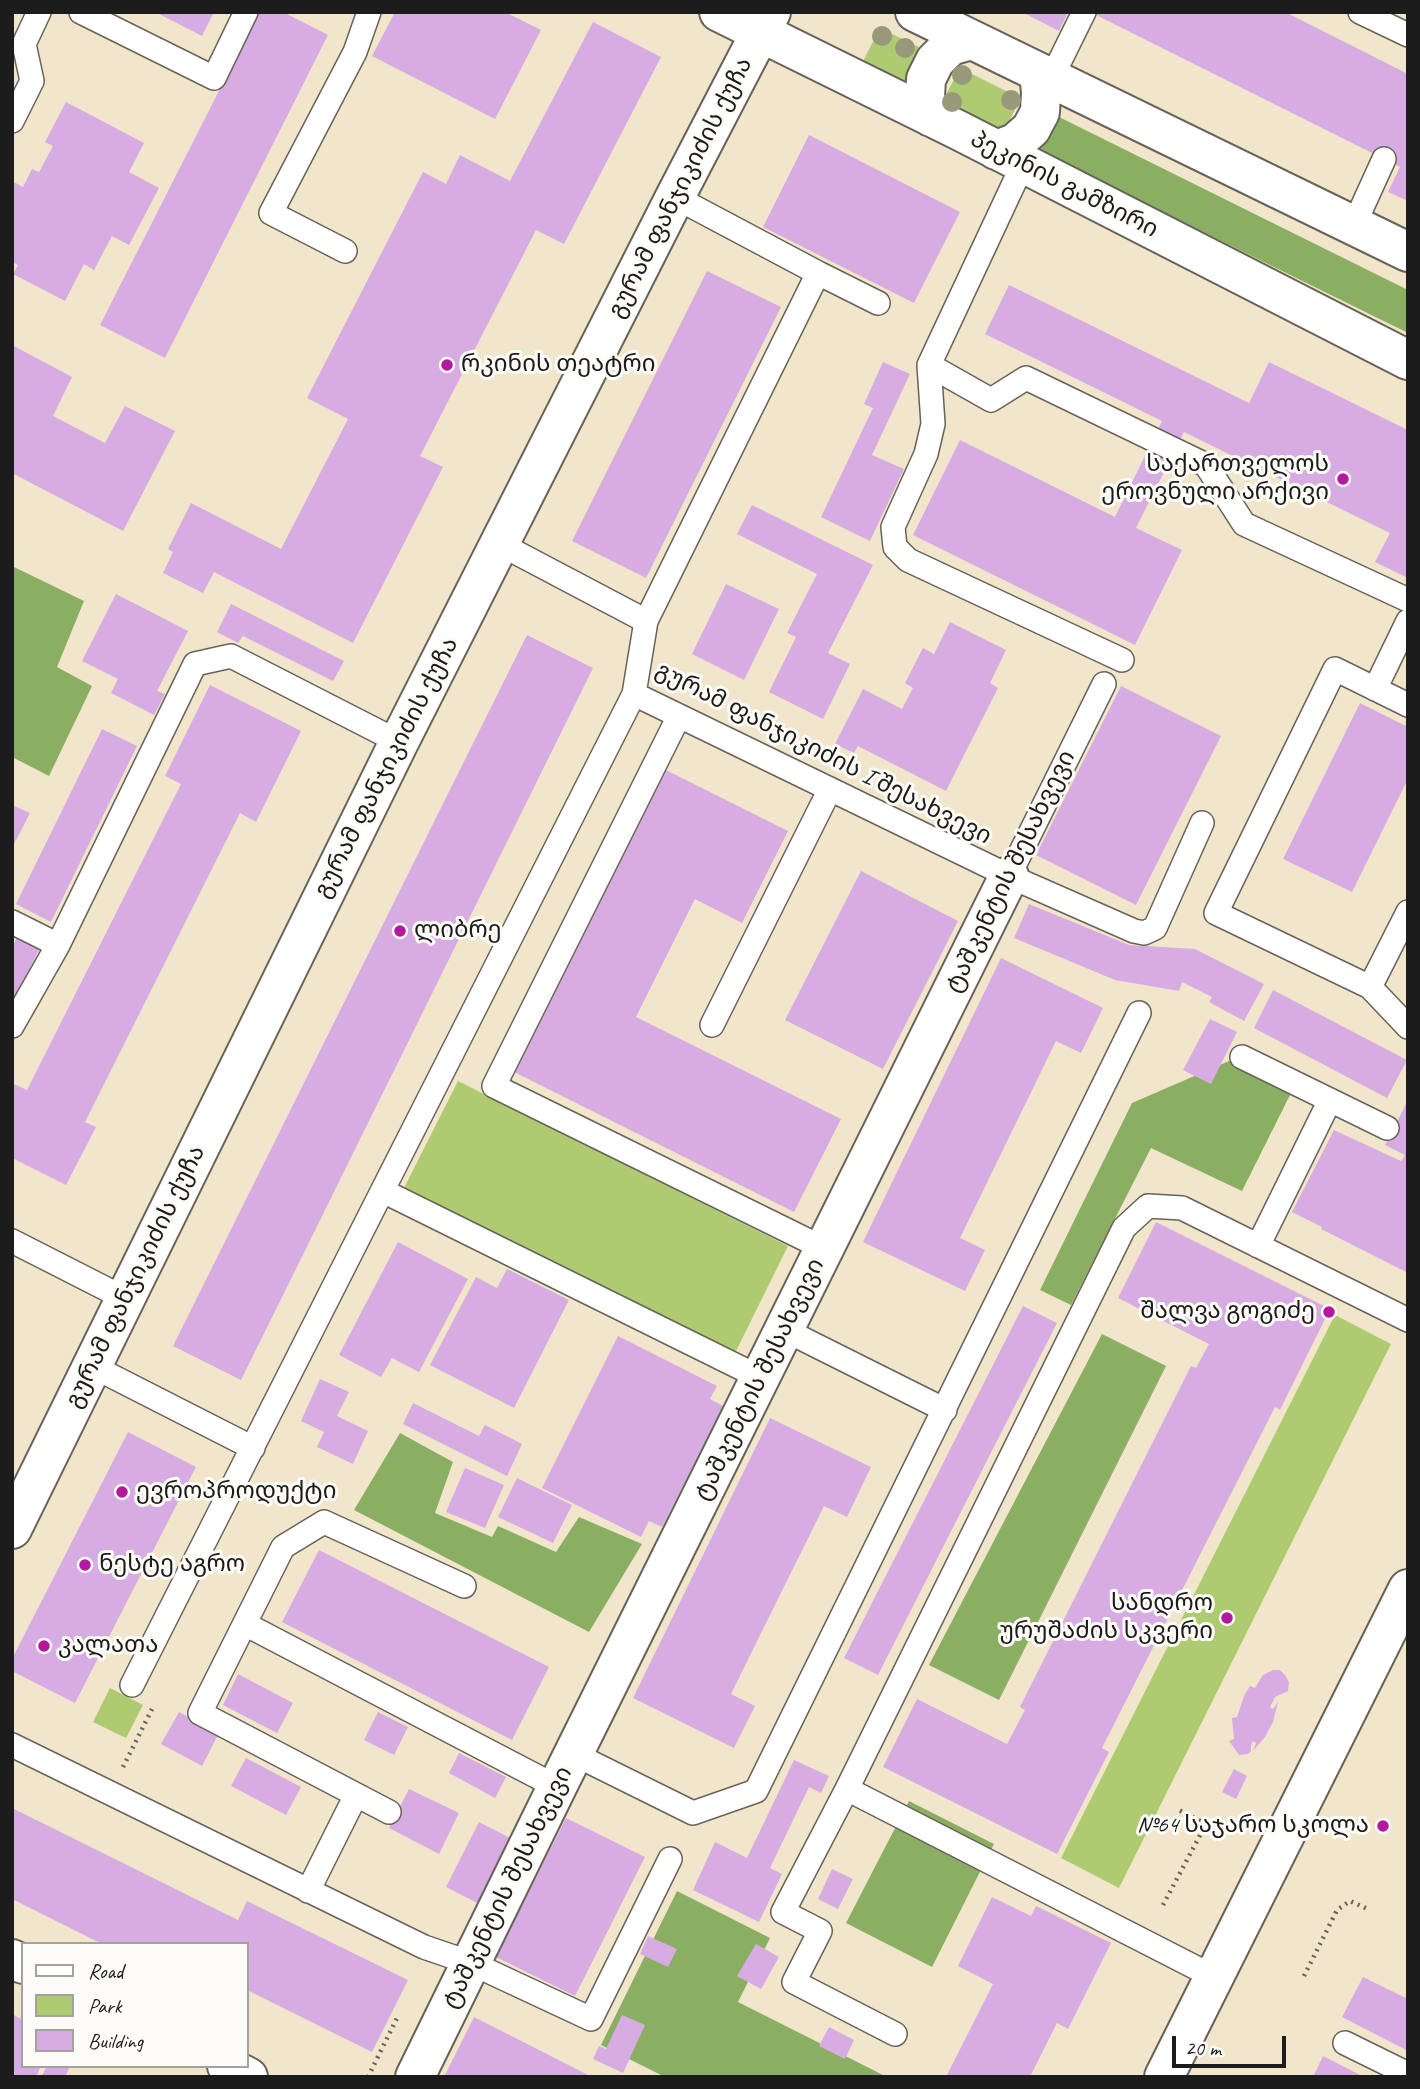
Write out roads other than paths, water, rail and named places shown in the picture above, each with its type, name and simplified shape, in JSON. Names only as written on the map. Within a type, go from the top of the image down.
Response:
[{"type":"main road","name":"პეკინის გამზირი","points":[[719,12],[765,23],[931,117],[1408,360]]},
{"type":"main road","points":[[915,12],[1408,252]]},
{"type":"main road","name":"გურამ ფანჯიკიძის ქუჩა","points":[[12,1529],[399,742],[765,23]]},
{"type":"main road","points":[[931,117],[925,97],[926,79],[935,61],[950,46],[971,40]]},
{"type":"main road","points":[[1010,157],[1015,143],[1031,129],[1040,112],[1045,76]]},
{"type":"main road","name":"ტაშკენტის შესახვევი","points":[[415,2077],[556,1787],[1009,876]]},
{"type":"main road","points":[[1164,2077],[1404,1607]]},
{"type":"main road","points":[[231,2068],[247,2077]]},
{"type":"lane","points":[[12,121],[32,81],[24,44],[39,12]]},
{"type":"lane","points":[[81,12],[214,78],[246,12]]},
{"type":"lane","points":[[345,251],[271,213],[355,52],[369,12]]},
{"type":"lane","points":[[1045,76],[1084,12]]},
{"type":"lane","points":[[1360,12],[1408,35]]},
{"type":"lane","points":[[1010,157],[929,365],[933,424],[926,454],[892,527],[895,547],[908,560],[1122,660]]},
{"type":"lane","points":[[1354,225],[1384,159]]},
{"type":"lane","points":[[675,197],[878,303]]},
{"type":"lane","name":"გურამ ფანჯიკიძის I შესახვევი","points":[[818,273],[646,621],[634,694],[1009,876],[1134,931],[1144,933],[1155,928],[1202,823]]},
{"type":"lane","points":[[929,365],[992,400],[1026,378],[1206,465],[1244,524],[1408,600]]},
{"type":"lane","points":[[500,544],[646,621]]},
{"type":"lane","points":[[1375,689],[1408,621]]},
{"type":"lane","points":[[12,1026],[58,945],[195,664],[231,656],[399,742]]},
{"type":"lane","points":[[1408,705],[1335,669],[1216,913],[1370,987],[1408,1027]]},
{"type":"lane","name":"ტაშკენტის შესახვევი","points":[[1009,876],[1104,684]]},
{"type":"lane","points":[[132,1685],[634,694]]},
{"type":"lane","points":[[679,716],[494,1086],[825,1249]]},
{"type":"lane","points":[[712,1025],[830,789]]},
{"type":"lane","points":[[1370,987],[1408,912]]},
{"type":"lane","points":[[12,922],[58,945]]},
{"type":"lane","points":[[574,1754],[693,1813],[756,1791],[1139,1013]]},
{"type":"lane","points":[[1241,1057],[1387,1128]]},
{"type":"lane","points":[[1258,1246],[1330,1100]]},
{"type":"lane","points":[[383,1191],[761,1378]]},
{"type":"lane","points":[[895,2035],[793,1982],[820,1931],[783,1912],[847,1789],[1124,1228],[1148,1206],[1182,1208],[1408,1320]]},
{"type":"lane","points":[[12,1241],[124,1298]]},
{"type":"lane","points":[[785,1330],[945,1410]]},
{"type":"lane","points":[[92,1366],[253,1448]]},
{"type":"lane","points":[[388,1812],[200,1713],[283,1547],[324,1522],[464,1587]]},
{"type":"lane","points":[[245,1624],[556,1787]]},
{"type":"lane","points":[[12,1745],[424,1947],[471,1964],[591,2019],[670,1859]]},
{"type":"lane","points":[[847,1789],[1214,1977]]},
{"type":"lane","points":[[307,1891],[356,1795]]},
{"type":"lane","points":[[1345,2043],[1408,2074]]},
{"type":"place","name":"რკინის თეატრი","points":[[447,365]]},
{"type":"place","name":"საქართველოს ეროვნული არქივი","points":[[1343,479]]},
{"type":"place","name":"ლიბრე","points":[[400,931]]},
{"type":"place","name":"შალვა გოგიძე","points":[[1329,1312]]},
{"type":"place","name":"ევროპროდუქტი","points":[[122,1492]]},
{"type":"place","name":"ნესტე აგრო","points":[[85,1565]]},
{"type":"place","name":"სანდრო ურუშაძის სკვერი","points":[[1227,1618]]},
{"type":"place","name":"კალათა","points":[[44,1646]]},
{"type":"place","name":"№64 საჯარო სკოლა","points":[[1383,1826]]}]
